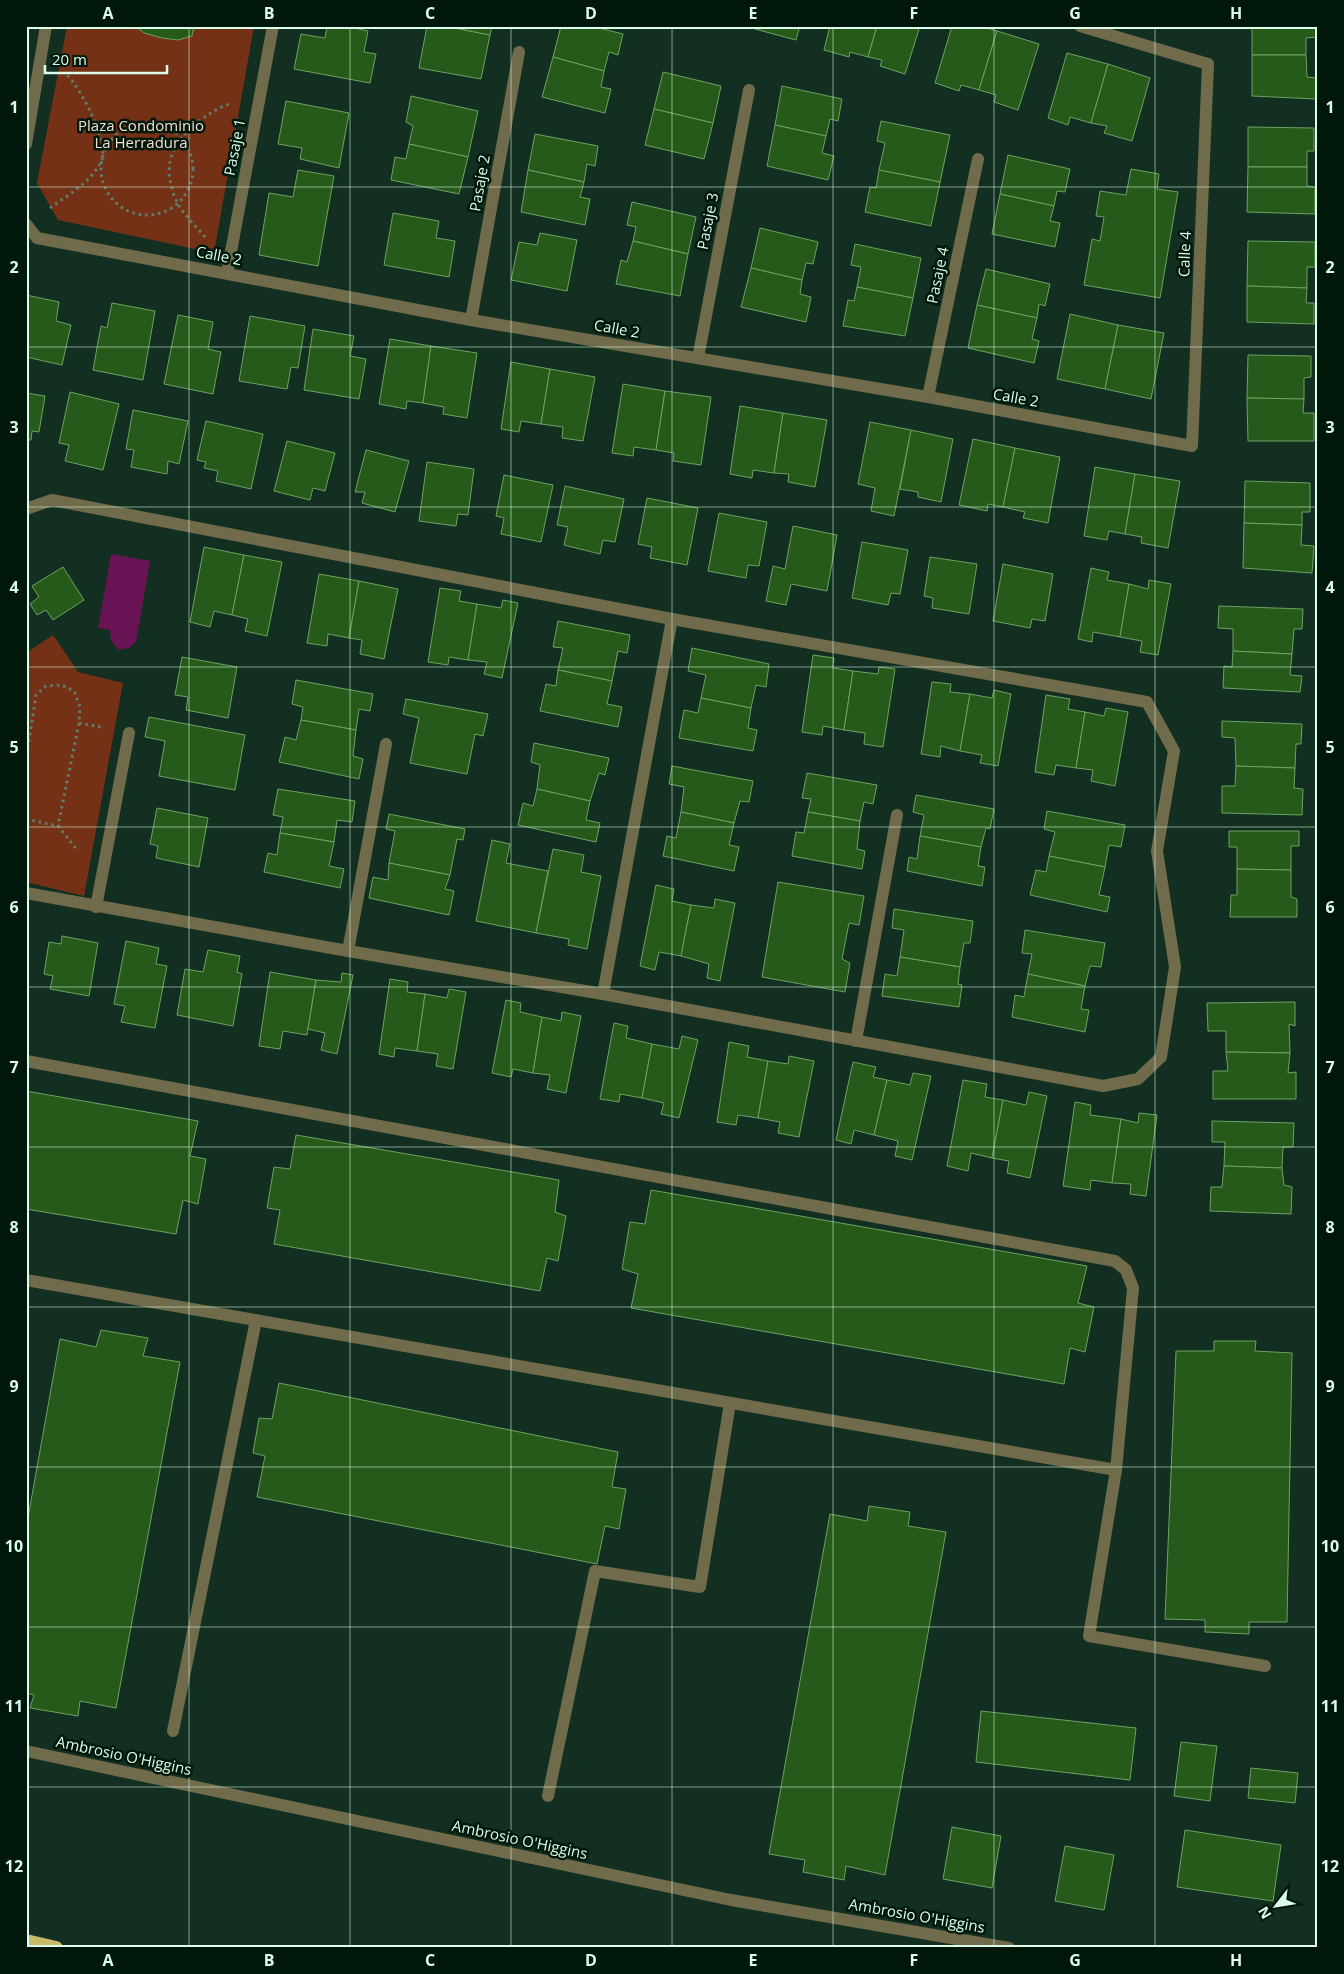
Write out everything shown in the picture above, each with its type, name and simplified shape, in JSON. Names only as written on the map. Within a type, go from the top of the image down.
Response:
[{"type":"highway","points":[[26,1941],[56,1948]]},
{"type":"street","points":[[26,144],[46,26]]},
{"type":"street","name":"Pasaje 1","points":[[227,269],[273,26]]},
{"type":"street","name":"Calle 4","points":[[1080,26],[1208,64],[1192,446]]},
{"type":"street","name":"Pasaje 2","points":[[471,320],[519,52]]},
{"type":"street","name":"Pasaje 3","points":[[698,358],[749,90]]},
{"type":"street","name":"Pasaje 4","points":[[928,397],[978,159]]},
{"type":"street","name":"Calle 2","points":[[27,224],[37,238],[227,269],[471,320],[928,397],[1192,446]]},
{"type":"street","points":[[26,509],[52,500],[672,619],[1147,702],[1174,751],[1157,851],[1174,967],[1161,1057],[1138,1079],[1103,1086],[603,994],[348,951],[26,893]]},
{"type":"street","points":[[603,994],[672,619]]},
{"type":"street","points":[[96,906],[129,733]]},
{"type":"street","points":[[348,951],[386,744]]},
{"type":"street","points":[[856,1041],[897,815]]},
{"type":"street","points":[[26,1061],[1115,1261],[1126,1270],[1133,1288],[1116,1470],[1089,1636],[1265,1666]]},
{"type":"street","points":[[26,1280],[1116,1470]]},
{"type":"street","points":[[173,1731],[256,1320]]},
{"type":"street","points":[[548,1796],[595,1571],[700,1587],[730,1403]]},
{"type":"street","name":"Ambrosio O'Higgins","points":[[26,1751],[731,1900],[1009,1948]]},
{"type":"path","points":[[27,224],[79,187],[93,174],[102,160],[107,146],[116,135],[128,127],[142,123],[170,128],[181,138],[190,150],[194,164],[193,179],[187,194],[178,205],[166,212],[152,216],[138,215],[124,210],[113,201],[105,188],[101,175],[102,160],[100,137],[91,111],[72,80],[42,49]]},
{"type":"path","points":[[227,269],[178,205],[172,186],[170,163],[181,138],[200,121],[226,105],[261,94]]},
{"type":"path","points":[[26,761],[36,695],[46,686],[61,685],[74,691],[80,707],[80,722],[58,826]]},
{"type":"path","points":[[26,714],[33,715]]},
{"type":"path","points":[[26,819],[58,826],[78,851]]},
{"type":"green space","name":"Plaza Condominio La Herradura","points":[[67,26],[254,26],[214,253],[58,220],[37,183]]},
{"type":"green space","points":[[53,635],[78,672],[123,683],[84,896],[26,882],[26,653]]},
{"type":"shaded area","points":[[111,554],[150,561],[136,642],[129,648],[119,650],[111,641],[110,630],[98,628]]},
{"type":"building","points":[[135,26],[194,26],[192,36],[178,40],[144,33]]},
{"type":"building","points":[[327,26],[345,26],[368,31],[364,52],[376,54],[370,83],[294,69],[301,34],[325,38]]},
{"type":"building","points":[[427,26],[445,26],[490,35],[481,79],[419,68]]},
{"type":"building","points":[[445,26],[492,26],[490,35]]},
{"type":"building","points":[[561,26],[591,26],[623,34],[618,55],[609,52],[604,71],[553,57]]},
{"type":"building","points":[[755,26],[800,26],[796,40],[755,29]]},
{"type":"building","points":[[830,26],[877,26],[868,57],[850,52],[849,57],[824,50]]},
{"type":"building","points":[[877,26],[920,26],[905,74],[880,66],[882,60],[868,57]]},
{"type":"building","points":[[952,26],[981,26],[997,31],[979,90],[961,85],[959,91],[935,83]]},
{"type":"building","points":[[1252,26],[1317,26],[1317,37],[1306,38],[1306,55],[1252,55]]},
{"type":"building","points":[[997,31],[1039,44],[1018,110],[994,102],[996,95],[979,90]]},
{"type":"building","points":[[1067,53],[1108,64],[1091,123],[1070,117],[1068,125],[1048,118]]},
{"type":"building","points":[[1252,55],[1306,55],[1307,77],[1316,78],[1316,99],[1252,96]]},
{"type":"building","points":[[553,57],[604,71],[601,87],[611,89],[605,113],[542,97]]},
{"type":"building","points":[[1108,64],[1150,78],[1132,141],[1104,133],[1107,126],[1091,123]]},
{"type":"building","points":[[663,72],[721,86],[713,123],[654,109]]},
{"type":"building","points":[[782,86],[842,99],[838,121],[830,119],[826,136],[775,125]]},
{"type":"building","points":[[411,96],[478,111],[468,157],[409,144],[413,126],[406,122]]},
{"type":"building","points":[[286,101],[349,113],[339,168],[300,159],[302,148],[278,144]]},
{"type":"building","points":[[654,109],[713,123],[704,159],[645,145]]},
{"type":"building","points":[[881,121],[950,135],[940,182],[879,170],[885,143],[877,141]]},
{"type":"building","points":[[775,125],[826,136],[822,153],[834,156],[828,180],[767,166]]},
{"type":"building","points":[[1248,127],[1314,128],[1314,151],[1307,151],[1307,167],[1248,167]]},
{"type":"building","points":[[535,134],[598,146],[595,166],[587,164],[584,182],[528,170]]},
{"type":"building","points":[[409,144],[468,157],[459,194],[391,180],[395,157],[406,159]]},
{"type":"building","points":[[1008,155],[1070,169],[1065,192],[1057,191],[1054,206],[1000,194]]},
{"type":"building","points":[[1248,167],[1307,167],[1307,186],[1315,187],[1315,214],[1247,212]]},
{"type":"building","points":[[1131,169],[1159,174],[1157,189],[1178,192],[1160,298],[1084,285],[1092,239],[1100,241],[1104,217],[1096,216],[1100,191],[1126,195]]},
{"type":"building","points":[[298,170],[334,176],[318,266],[259,255],[269,193],[293,197]]},
{"type":"building","points":[[528,170],[584,182],[580,197],[590,199],[585,225],[521,212]]},
{"type":"building","points":[[879,170],[940,182],[931,226],[865,212],[870,187],[876,188]]},
{"type":"building","points":[[1000,194],[1054,206],[1050,221],[1060,223],[1055,247],[992,234]]},
{"type":"building","points":[[632,202],[696,217],[688,254],[633,241],[636,227],[627,225]]},
{"type":"building","points":[[393,213],[439,221],[436,238],[455,241],[449,277],[384,265]]},
{"type":"building","points":[[760,228],[818,242],[813,264],[806,263],[802,280],[751,268]]},
{"type":"building","points":[[540,233],[577,240],[567,291],[511,280],[519,242],[537,245]]},
{"type":"building","points":[[633,241],[688,254],[680,296],[616,284],[621,260],[627,262]]},
{"type":"building","points":[[1248,241],[1315,242],[1315,267],[1307,267],[1307,288],[1247,286]]},
{"type":"building","points":[[855,244],[921,258],[913,298],[857,287],[861,267],[851,265]]},
{"type":"building","points":[[751,268],[802,280],[800,294],[811,297],[806,322],[741,307]]},
{"type":"building","points":[[986,269],[1050,284],[1045,306],[1039,304],[1037,318],[977,305]]},
{"type":"building","points":[[1247,286],[1307,288],[1306,303],[1314,303],[1314,324],[1247,322]]},
{"type":"building","points":[[857,287],[913,298],[905,336],[843,326],[848,300],[854,301]]},
{"type":"building","points":[[26,295],[59,302],[56,321],[71,325],[62,365],[26,357]]},
{"type":"building","points":[[112,303],[155,311],[143,380],[93,370],[101,326],[107,328]]},
{"type":"building","points":[[977,305],[1037,318],[1032,339],[1039,341],[1034,363],[968,348]]},
{"type":"building","points":[[1070,314],[1118,325],[1105,389],[1057,379]]},
{"type":"building","points":[[178,315],[213,322],[208,349],[221,352],[213,394],[164,384]]},
{"type":"building","points":[[250,316],[305,326],[298,368],[291,367],[287,389],[239,381]]},
{"type":"building","points":[[1118,325],[1164,333],[1151,399],[1105,389]]},
{"type":"building","points":[[313,329],[354,336],[350,356],[366,359],[359,399],[304,390]]},
{"type":"building","points":[[390,339],[431,346],[423,403],[407,401],[406,409],[379,404]]},
{"type":"building","points":[[431,346],[477,353],[467,418],[443,414],[444,407],[423,403]]},
{"type":"building","points":[[1248,355],[1311,356],[1311,377],[1304,378],[1304,399],[1247,398]]},
{"type":"building","points":[[511,362],[550,369],[541,424],[521,421],[519,432],[501,429]]},
{"type":"building","points":[[550,369],[595,377],[583,441],[562,438],[563,427],[541,424]]},
{"type":"building","points":[[623,384],[665,391],[656,450],[634,447],[633,456],[612,453]]},
{"type":"building","points":[[665,391],[711,397],[701,465],[673,461],[674,453],[656,450]]},
{"type":"building","points":[[70,392],[119,404],[103,470],[65,461],[69,445],[59,443]]},
{"type":"building","points":[[26,393],[45,396],[39,432],[32,431],[31,440],[26,440]]},
{"type":"building","points":[[1247,398],[1304,399],[1303,413],[1314,413],[1314,441],[1248,441]]},
{"type":"building","points":[[740,406],[783,413],[774,473],[753,470],[752,478],[730,474]]},
{"type":"building","points":[[133,410],[188,421],[179,464],[168,461],[167,474],[131,467],[134,450],[126,449]]},
{"type":"building","points":[[783,413],[827,420],[815,487],[788,482],[789,474],[774,473]]},
{"type":"building","points":[[206,421],[263,434],[251,489],[216,481],[218,471],[204,468],[206,462],[197,460]]},
{"type":"building","points":[[870,422],[911,430],[894,516],[871,511],[875,488],[858,484]]},
{"type":"building","points":[[911,430],[953,439],[941,502],[918,497],[918,492],[900,489]]},
{"type":"building","points":[[973,439],[1015,448],[1003,507],[988,504],[987,511],[959,505]]},
{"type":"building","points":[[287,441],[335,453],[325,491],[313,488],[310,500],[274,491]]},
{"type":"building","points":[[1015,448],[1060,457],[1048,523],[1023,518],[1025,512],[1003,507]]},
{"type":"building","points":[[366,450],[409,461],[395,512],[362,503],[365,492],[355,492]]},
{"type":"building","points":[[427,462],[474,469],[468,515],[458,514],[456,526],[419,521]]},
{"type":"building","points":[[1095,467],[1135,474],[1125,534],[1109,531],[1107,540],[1084,536]]},
{"type":"building","points":[[1135,474],[1180,481],[1168,548],[1141,543],[1142,537],[1125,534]]},
{"type":"building","points":[[504,475],[553,485],[541,542],[501,534],[504,518],[496,516]]},
{"type":"building","points":[[1245,481],[1310,483],[1310,512],[1302,512],[1302,525],[1244,523]]},
{"type":"building","points":[[565,486],[624,499],[615,542],[603,540],[600,554],[564,545],[568,527],[557,525]]},
{"type":"building","points":[[647,498],[698,508],[687,565],[650,558],[652,547],[638,544]]},
{"type":"building","points":[[719,513],[767,522],[759,566],[748,565],[746,578],[708,571]]},
{"type":"building","points":[[1244,523],[1302,525],[1301,545],[1314,546],[1312,573],[1243,568]]},
{"type":"building","points":[[793,526],[837,535],[827,591],[791,584],[786,605],[766,601],[773,566],[785,569]]},
{"type":"building","points":[[862,542],[908,550],[900,594],[891,593],[888,605],[852,598]]},
{"type":"building","points":[[204,547],[244,555],[232,615],[214,611],[210,627],[190,622]]},
{"type":"building","points":[[244,555],[282,562],[267,636],[245,631],[248,619],[232,615]]},
{"type":"building","points":[[930,557],[977,564],[969,614],[932,608],[933,598],[924,596]]},
{"type":"building","points":[[1003,564],[1053,574],[1045,621],[1032,619],[1030,628],[993,621]]},
{"type":"building","points":[[63,567],[84,600],[53,620],[46,610],[37,615],[30,604],[39,597],[32,586]]},
{"type":"building","points":[[1091,568],[1109,572],[1107,580],[1129,584],[1120,637],[1093,632],[1092,642],[1078,639]]},
{"type":"building","points":[[319,574],[359,581],[349,638],[328,634],[327,646],[307,643]]},
{"type":"building","points":[[1149,580],[1171,584],[1158,655],[1140,652],[1142,641],[1120,637],[1129,584],[1148,589]]},
{"type":"building","points":[[359,581],[398,589],[384,659],[360,654],[362,640],[349,638]]},
{"type":"building","points":[[440,588],[461,591],[459,601],[477,604],[468,660],[449,657],[448,665],[428,662]]},
{"type":"building","points":[[503,600],[518,603],[502,678],[484,674],[487,662],[468,660],[477,604],[501,608]]},
{"type":"building","points":[[1219,606],[1303,609],[1302,629],[1294,629],[1292,654],[1233,651],[1233,629],[1218,628]]},
{"type":"building","points":[[558,621],[630,635],[627,653],[618,651],[612,681],[558,670],[563,648],[553,647]]},
{"type":"building","points":[[692,648],[769,664],[766,687],[756,685],[751,708],[701,698],[706,675],[688,671]]},
{"type":"building","points":[[1233,651],[1292,654],[1290,675],[1302,676],[1300,692],[1223,688],[1224,666],[1232,667]]},
{"type":"building","points":[[813,655],[834,658],[833,668],[853,671],[844,730],[823,726],[822,735],[802,732]]},
{"type":"building","points":[[182,657],[237,667],[228,718],[186,710],[188,697],[175,695]]},
{"type":"building","points":[[879,667],[895,669],[883,747],[864,744],[865,733],[844,730],[853,671],[878,674]]},
{"type":"building","points":[[558,670],[612,681],[607,704],[622,707],[618,727],[540,711],[546,684],[556,686]]},
{"type":"building","points":[[296,680],[373,694],[370,711],[359,709],[356,730],[301,720],[303,707],[292,704]]},
{"type":"building","points":[[932,682],[951,684],[950,692],[970,694],[960,751],[941,746],[940,757],[921,754]]},
{"type":"building","points":[[994,690],[1011,694],[998,766],[980,763],[982,755],[960,751],[970,694],[992,698]]},
{"type":"building","points":[[1046,695],[1070,699],[1068,709],[1085,712],[1076,768],[1056,765],[1054,775],[1035,772]]},
{"type":"building","points":[[701,698],[751,708],[748,728],[757,730],[753,751],[679,738],[684,710],[698,713]]},
{"type":"building","points":[[406,699],[488,714],[483,736],[475,734],[467,774],[410,763],[419,718],[403,714]]},
{"type":"building","points":[[1106,708],[1128,712],[1115,786],[1091,781],[1093,770],[1076,768],[1085,712],[1104,716]]},
{"type":"building","points":[[149,717],[245,735],[235,790],[159,776],[165,741],[145,737]]},
{"type":"building","points":[[301,720],[356,730],[353,756],[363,759],[359,779],[279,762],[285,737],[296,740]]},
{"type":"building","points":[[1222,721],[1302,724],[1301,744],[1296,744],[1295,768],[1236,766],[1235,738],[1222,737]]},
{"type":"building","points":[[534,743],[609,758],[605,775],[599,773],[590,801],[537,789],[540,765],[531,762]]},
{"type":"building","points":[[672,766],[753,781],[749,802],[740,801],[734,823],[681,812],[684,787],[669,784]]},
{"type":"building","points":[[1236,766],[1295,768],[1294,788],[1303,789],[1302,815],[1222,813],[1222,786],[1235,786]]},
{"type":"building","points":[[807,773],[877,785],[873,804],[864,802],[860,821],[808,812],[811,799],[802,798]]},
{"type":"building","points":[[278,789],[355,801],[352,822],[337,820],[334,842],[280,833],[283,817],[273,815]]},
{"type":"building","points":[[537,789],[590,801],[586,820],[600,823],[596,842],[518,825],[523,803],[533,806]]},
{"type":"building","points":[[916,795],[994,809],[990,829],[986,828],[981,847],[920,836],[924,815],[913,812]]},
{"type":"building","points":[[157,808],[208,818],[199,867],[156,858],[158,846],[150,844]]},
{"type":"building","points":[[1047,811],[1125,825],[1121,847],[1109,845],[1105,867],[1049,856],[1055,832],[1044,829]]},
{"type":"building","points":[[681,812],[734,823],[729,845],[739,847],[734,871],[663,856],[667,836],[676,838]]},
{"type":"building","points":[[808,812],[860,821],[857,849],[865,851],[862,869],[792,856],[796,832],[804,833]]},
{"type":"building","points":[[389,814],[465,829],[463,840],[457,839],[450,875],[389,863],[395,831],[386,829]]},
{"type":"building","points":[[1229,831],[1299,831],[1299,846],[1291,846],[1291,870],[1237,869],[1237,847],[1229,847]]},
{"type":"building","points":[[280,833],[334,842],[329,866],[344,869],[340,888],[264,872],[268,853],[277,855]]},
{"type":"building","points":[[920,836],[981,847],[978,866],[985,867],[982,886],[907,871],[909,857],[917,859]]},
{"type":"building","points":[[492,840],[510,844],[506,863],[548,871],[536,933],[476,921]]},
{"type":"building","points":[[553,849],[584,855],[581,872],[601,876],[587,949],[568,945],[569,939],[536,933]]},
{"type":"building","points":[[1049,856],[1105,867],[1099,895],[1110,897],[1107,912],[1030,895],[1036,870],[1046,872]]},
{"type":"building","points":[[389,863],[450,875],[445,889],[454,891],[449,915],[369,898],[373,877],[388,880]]},
{"type":"building","points":[[1237,869],[1291,870],[1291,897],[1297,899],[1297,917],[1230,917],[1231,895],[1237,895]]},
{"type":"building","points":[[778,882],[864,896],[859,925],[849,923],[842,959],[850,963],[845,992],[762,977]]},
{"type":"building","points":[[656,885],[674,889],[672,901],[691,905],[681,956],[659,952],[655,970],[640,966]]},
{"type":"building","points":[[715,899],[735,903],[720,981],[707,978],[709,964],[681,956],[691,905],[714,908]]},
{"type":"building","points":[[894,909],[973,921],[970,943],[964,943],[960,967],[900,957],[904,930],[892,928]]},
{"type":"building","points":[[1025,930],[1105,943],[1101,967],[1090,966],[1085,986],[1028,974],[1032,954],[1022,953]]},
{"type":"building","points":[[62,936],[98,943],[89,996],[50,989],[53,976],[44,974],[49,942],[61,944]]},
{"type":"building","points":[[126,941],[159,948],[156,964],[167,966],[155,1028],[121,1022],[125,1006],[114,1004]]},
{"type":"building","points":[[208,950],[240,956],[237,972],[242,974],[233,1026],[177,1015],[185,969],[203,972]]},
{"type":"building","points":[[900,957],[960,967],[958,984],[962,985],[959,1007],[882,996],[885,974],[897,976]]},
{"type":"building","points":[[270,972],[316,980],[307,1035],[283,1031],[280,1049],[259,1046]]},
{"type":"building","points":[[342,973],[353,975],[337,1054],[321,1050],[325,1033],[308,1029],[316,980],[341,982]]},
{"type":"building","points":[[1028,974],[1085,986],[1081,1009],[1089,1010],[1085,1032],[1012,1017],[1015,995],[1024,997]]},
{"type":"building","points":[[390,979],[408,982],[407,992],[425,994],[417,1051],[395,1048],[394,1057],[379,1054]]},
{"type":"building","points":[[449,989],[466,992],[453,1069],[436,1066],[438,1054],[417,1051],[425,994],[447,998]]},
{"type":"building","points":[[506,1000],[521,1003],[520,1012],[542,1017],[533,1073],[513,1069],[511,1077],[492,1073]]},
{"type":"building","points":[[1295,1002],[1295,1026],[1289,1024],[1290,1053],[1226,1052],[1226,1031],[1208,1031],[1207,1003]]},
{"type":"building","points":[[562,1012],[581,1016],[566,1093],[547,1089],[550,1075],[533,1073],[542,1017],[561,1021]]},
{"type":"building","points":[[614,1023],[628,1026],[626,1038],[652,1044],[642,1098],[620,1094],[619,1102],[600,1099]]},
{"type":"building","points":[[682,1036],[698,1040],[679,1118],[661,1114],[664,1103],[642,1098],[652,1044],[679,1049]]},
{"type":"building","points":[[729,1042],[749,1046],[747,1057],[768,1061],[758,1118],[738,1115],[736,1125],[717,1122]]},
{"type":"building","points":[[1226,1052],[1290,1053],[1288,1073],[1296,1072],[1296,1099],[1213,1099],[1213,1071],[1228,1071]]},
{"type":"building","points":[[789,1056],[814,1061],[799,1137],[778,1133],[780,1122],[758,1118],[768,1061],[788,1064]]},
{"type":"building","points":[[853,1062],[876,1067],[873,1077],[887,1080],[874,1135],[854,1130],[851,1144],[836,1140]]},
{"type":"building","points":[[913,1073],[931,1076],[912,1160],[895,1156],[898,1141],[874,1135],[887,1080],[910,1085]]},
{"type":"building","points":[[963,1080],[987,1084],[985,1097],[1003,1100],[992,1158],[971,1153],[968,1171],[947,1166]]},
{"type":"building","points":[[26,1091],[198,1121],[190,1156],[206,1159],[198,1204],[183,1200],[176,1234],[26,1209]]},
{"type":"building","points":[[1029,1092],[1047,1096],[1030,1178],[1007,1173],[1009,1161],[992,1158],[1003,1100],[1026,1105]]},
{"type":"building","points":[[1075,1102],[1091,1105],[1090,1115],[1121,1119],[1112,1183],[1091,1180],[1090,1190],[1063,1186]]},
{"type":"building","points":[[1139,1113],[1157,1115],[1146,1196],[1130,1194],[1131,1184],[1112,1183],[1121,1119],[1138,1123]]},
{"type":"building","points":[[1212,1121],[1294,1123],[1293,1147],[1283,1147],[1282,1168],[1224,1166],[1225,1142],[1212,1142]]},
{"type":"building","points":[[296,1135],[559,1180],[555,1212],[566,1216],[558,1261],[547,1258],[540,1291],[274,1244],[280,1210],[267,1208],[274,1167],[290,1169]]},
{"type":"building","points":[[1224,1166],[1282,1168],[1284,1185],[1292,1187],[1291,1214],[1210,1211],[1211,1187],[1222,1187]]},
{"type":"building","points":[[651,1190],[1087,1266],[1078,1303],[1094,1307],[1085,1352],[1070,1348],[1064,1384],[631,1308],[638,1274],[622,1269],[630,1222],[645,1224]]},
{"type":"building","points":[[101,1330],[148,1338],[143,1356],[180,1362],[116,1708],[80,1701],[78,1716],[30,1708],[34,1695],[26,1693],[26,1529],[60,1339],[96,1347]]},
{"type":"building","points":[[1214,1341],[1256,1341],[1255,1351],[1292,1353],[1287,1622],[1249,1622],[1249,1634],[1205,1632],[1205,1620],[1165,1619],[1176,1351],[1214,1351]]},
{"type":"building","points":[[279,1383],[618,1452],[612,1487],[626,1489],[619,1529],[605,1526],[597,1564],[257,1497],[265,1456],[253,1453],[259,1418],[272,1419]]},
{"type":"building","points":[[869,1506],[910,1512],[908,1526],[946,1532],[885,1875],[846,1866],[844,1880],[803,1872],[805,1860],[769,1854],[830,1514],[867,1521]]},
{"type":"building","points":[[981,1711],[1136,1728],[1130,1780],[976,1762]]},
{"type":"building","points":[[1181,1742],[1217,1746],[1210,1801],[1174,1796]]},
{"type":"building","points":[[1251,1768],[1298,1773],[1295,1803],[1248,1798]]},
{"type":"building","points":[[952,1827],[1001,1836],[992,1888],[943,1879]]},
{"type":"building","points":[[1185,1830],[1281,1845],[1273,1901],[1177,1887]]},
{"type":"building","points":[[1065,1846],[1114,1855],[1104,1910],[1055,1901]]}]
